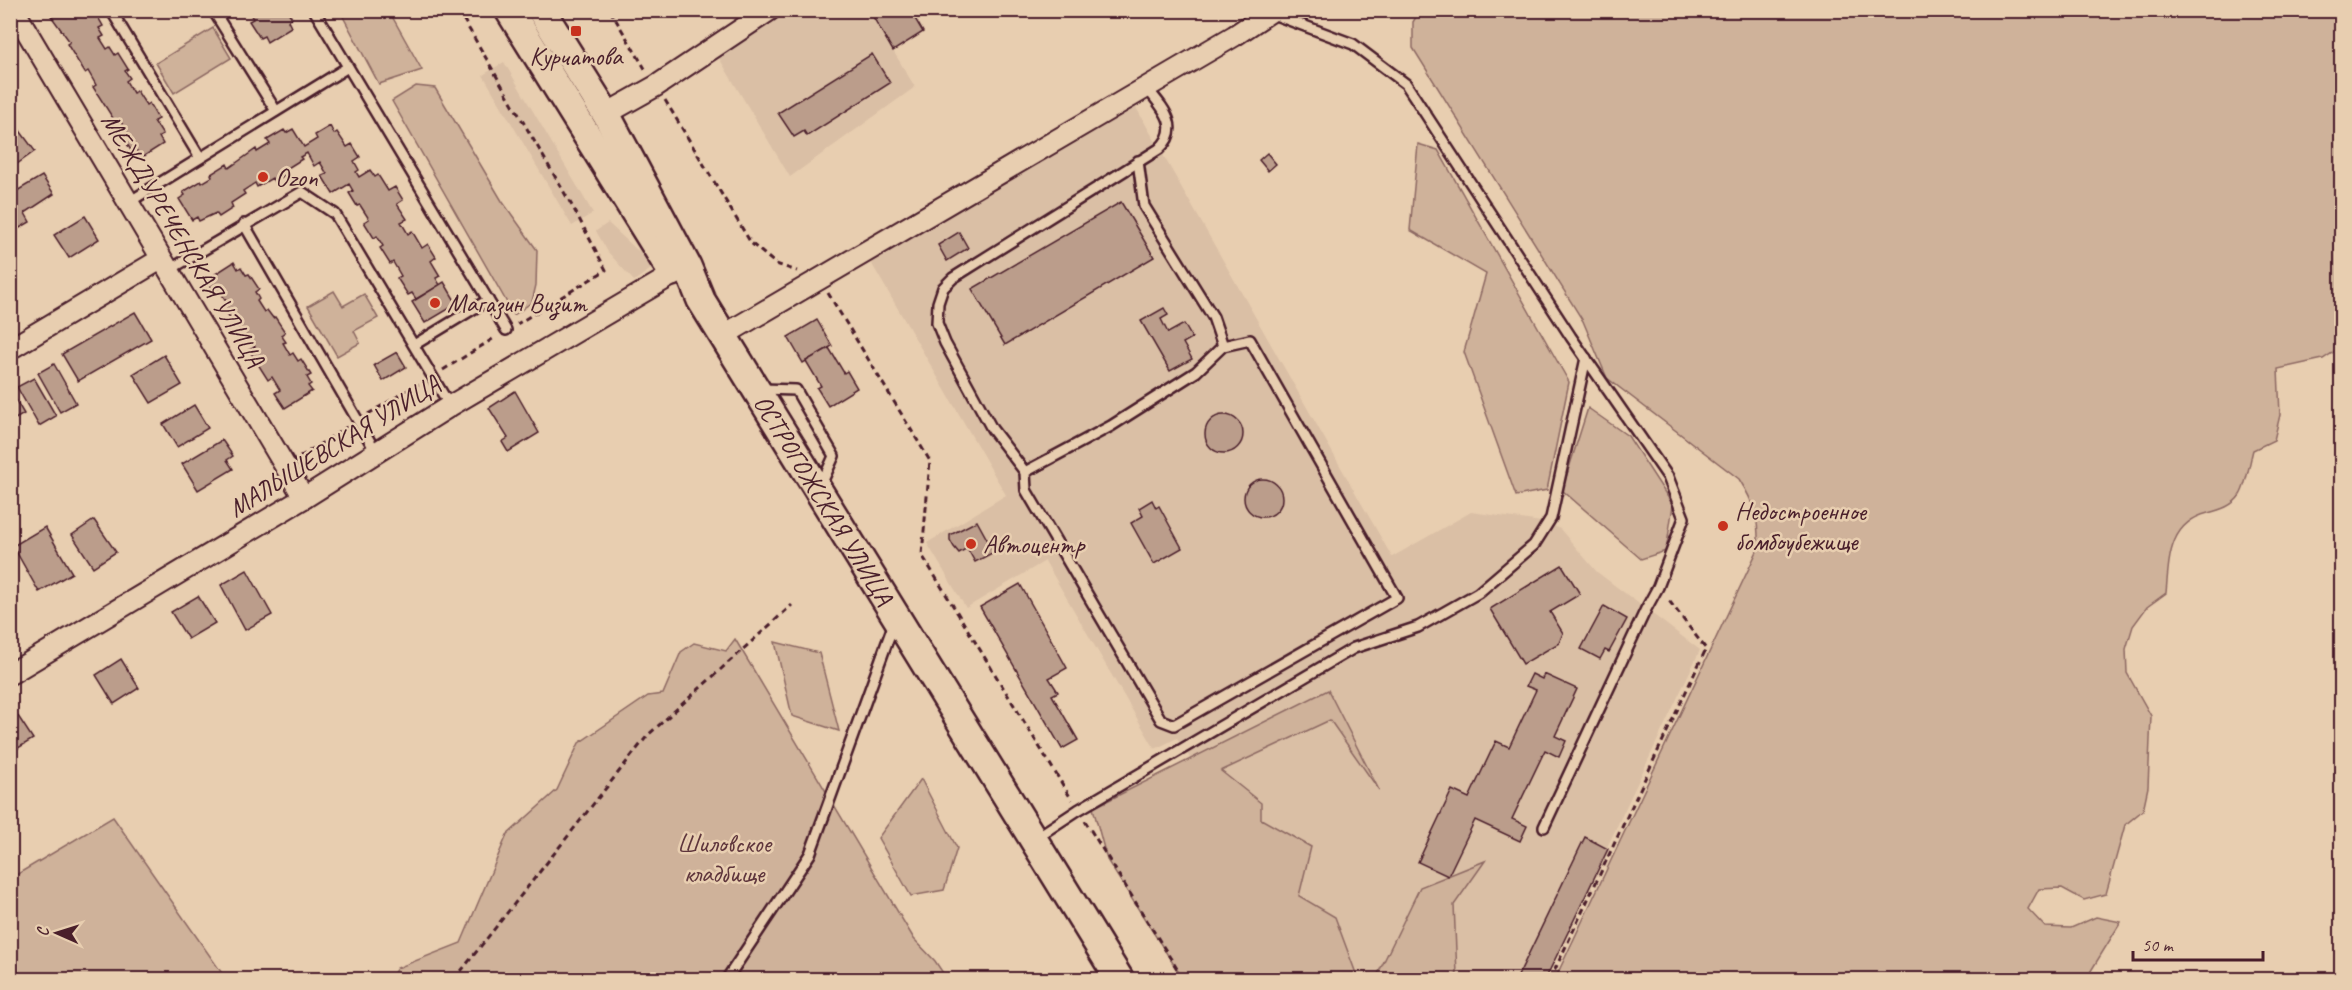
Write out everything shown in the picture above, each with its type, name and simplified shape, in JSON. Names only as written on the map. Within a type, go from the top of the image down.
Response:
[{"type":"street","name":"МЕЖДУРЕЧЕНСКАЯ УЛИЦА","points":[[14,10],[304,498]]},
{"type":"street","points":[[509,10],[680,270]]},
{"type":"street","points":[[541,10],[606,114],[680,270]]},
{"type":"street","points":[[606,114],[656,86],[770,10]]},
{"type":"street","points":[[724,335],[1272,12]]},
{"type":"street","points":[[10,348],[165,265]]},
{"type":"street","name":"ОСТРОГОЖСКАЯ УЛИЦА","points":[[680,270],[757,388],[1120,980]]},
{"type":"street","name":"МАЛЫШЕВСКАЯ УЛИЦА","points":[[10,674],[304,498],[450,406],[680,270]]},
{"type":"lane","points":[[111,10],[200,158]]},
{"type":"lane","points":[[213,10],[276,111]]},
{"type":"lane","points":[[314,10],[506,330]]},
{"type":"lane","points":[[1272,12],[1353,44],[1406,84],[1586,358],[1668,477],[1684,518],[1658,587],[1544,827]]},
{"type":"lane","points":[[129,202],[348,67]]},
{"type":"lane","points":[[1025,472],[1121,420],[1196,372],[1223,346],[1250,340],[1397,598],[1174,725],[1161,720],[1026,490],[1025,472],[992,429],[945,343],[937,323],[938,303],[943,288],[953,278],[1168,141],[1171,130],[1164,110],[1146,87]]},
{"type":"lane","points":[[1138,161],[1144,206],[1213,317],[1223,346]]},
{"type":"lane","points":[[165,265],[302,192],[335,214],[450,406]]},
{"type":"lane","points":[[244,224],[376,452]]},
{"type":"lane","points":[[414,345],[488,300]]},
{"type":"lane","points":[[1034,839],[1078,810],[1354,648],[1418,627],[1478,593],[1534,545],[1551,518],[1586,358]]},
{"type":"lane","points":[[726,980],[810,854],[897,616]]},
{"type":"path","points":[[458,10],[493,71]]},
{"type":"path","points":[[610,10],[751,243],[776,264],[818,278],[930,461],[922,555],[1078,810]]},
{"type":"path","points":[[1550,980],[1706,649],[1658,587]]},
{"type":"path","points":[[454,980],[648,735],[792,605]]},
{"type":"path","points":[[1086,821],[1185,980]]},
{"type":"shaded area","points":[[784,11],[869,11],[915,87],[790,177],[716,53]]},
{"type":"shaded area","points":[[504,62],[593,213],[572,226],[483,75]]},
{"type":"shaded area","points":[[1134,104],[1392,557],[1471,512],[1548,523],[1560,529],[1597,572],[1700,650],[1545,979],[1334,979],[1177,738],[1155,749],[1045,561],[966,608],[927,543],[1006,495],[869,259]]},
{"type":"shaded area","points":[[608,223],[636,249],[658,264],[634,281],[608,252],[596,231]]},
{"type":"green space","points":[[1420,10],[2341,11],[2341,347],[2323,359],[2278,369],[2280,415],[2274,440],[2253,450],[2244,486],[2234,502],[2195,518],[2178,534],[2170,556],[2166,593],[2147,607],[2133,626],[2126,649],[2127,673],[2151,716],[2148,787],[2143,810],[2125,825],[2106,894],[2084,900],[2062,888],[2039,889],[2028,909],[2045,927],[2071,928],[2096,917],[2121,922],[2086,979],[1555,979],[1758,549],[1757,520],[1749,496],[1739,479],[1607,378],[1583,321],[1413,48],[1413,22]]},
{"type":"green space","points":[[340,11],[389,11],[422,70],[379,84]]},
{"type":"green space","points":[[213,28],[231,58],[174,93],[156,63]]},
{"type":"green space","points":[[416,86],[435,88],[502,201],[537,250],[536,285],[532,302],[514,315],[392,101]]},
{"type":"green space","points":[[1418,144],[1438,150],[1569,382],[1547,490],[1516,496],[1464,352],[1486,274],[1410,230]]},
{"type":"green space","points":[[334,291],[343,306],[364,294],[378,318],[354,331],[360,343],[337,356],[308,306]]},
{"type":"green space","points":[[1588,408],[1628,436],[1673,505],[1666,551],[1641,559],[1562,490]]},
{"type":"green space","name":"Шиловское кладбище","points":[[735,639],[914,939],[935,961],[947,979],[389,980],[397,968],[461,943],[507,835],[557,790],[579,743],[648,696],[663,694],[681,652],[694,643],[726,651]]},
{"type":"green space","points":[[775,642],[819,653],[839,731],[792,716]]},
{"type":"green space","points":[[1328,690],[1379,790],[1330,720],[1221,771],[1261,803],[1261,819],[1311,847],[1299,896],[1335,917],[1358,979],[1183,979],[1107,860],[1093,808]]},
{"type":"green space","points":[[921,779],[957,848],[944,890],[911,896],[878,838]]},
{"type":"green space","points":[[113,817],[226,979],[11,979],[11,878]]},
{"type":"green space","points":[[1485,861],[1454,905],[1457,974],[1448,979],[1375,980],[1420,887]]},
{"type":"building","points":[[60,10],[94,10],[103,26],[99,28],[104,36],[100,38],[107,49],[110,47],[115,55],[118,53],[128,69],[125,71],[130,78],[126,81],[133,93],[137,91],[146,105],[149,103],[158,119],[154,121],[163,135],[159,137],[163,144],[141,158],[137,151],[133,154],[123,137],[128,134],[124,127],[120,121],[116,123],[93,87],[96,85],[88,71],[85,73],[67,44],[70,42],[51,16]]},
{"type":"building","points":[[248,10],[287,10],[292,18],[288,21],[291,27],[267,42],[264,36],[260,38],[249,21],[253,19]]},
{"type":"building","points":[[869,10],[910,10],[923,32],[893,51]]},
{"type":"building","points":[[872,54],[890,83],[807,136],[804,131],[794,137],[778,113]]},
{"type":"building","points":[[330,126],[334,134],[337,132],[347,147],[352,144],[360,157],[354,161],[359,170],[356,172],[359,177],[370,170],[375,177],[378,175],[388,191],[395,187],[403,200],[397,204],[407,219],[401,222],[408,234],[412,231],[422,248],[428,244],[436,257],[431,261],[440,276],[436,278],[440,285],[416,299],[412,293],[408,295],[397,278],[401,276],[393,262],[390,264],[380,248],[383,246],[377,236],[374,238],[364,222],[369,219],[349,193],[353,191],[349,184],[333,194],[322,176],[327,174],[320,162],[314,166],[307,153],[286,169],[288,173],[274,182],[272,178],[257,187],[255,183],[243,191],[245,194],[231,203],[233,208],[219,217],[216,213],[199,221],[197,217],[192,220],[179,199],[185,195],[183,192],[212,177],[211,174],[227,164],[229,168],[256,149],[257,152],[270,144],[267,140],[284,130],[286,133],[293,129],[304,147],[317,139],[315,135]]},
{"type":"building","points":[[18,128],[35,151],[17,164],[10,156],[10,133]]},
{"type":"building","points":[[1267,153],[1276,164],[1268,171],[1259,160]]},
{"type":"building","points":[[42,176],[54,194],[25,213],[30,222],[18,229],[10,216],[10,195]]},
{"type":"building","points":[[1121,202],[1154,257],[1005,345],[972,289]]},
{"type":"building","points":[[85,216],[99,239],[69,258],[54,235]]},
{"type":"building","points":[[959,232],[968,248],[947,261],[938,245]]},
{"type":"building","points":[[234,262],[238,269],[241,267],[246,275],[249,274],[259,289],[255,292],[259,299],[257,301],[264,312],[267,310],[273,318],[275,317],[285,332],[281,335],[290,355],[293,353],[298,361],[301,359],[311,375],[307,377],[311,384],[308,386],[312,391],[285,408],[275,393],[280,390],[272,377],[268,380],[249,350],[255,347],[246,334],[242,337],[223,307],[228,304],[220,291],[215,294],[206,280]]},
{"type":"building","name":"Магазин Визит","points":[[444,282],[457,304],[425,323],[412,302]]},
{"type":"building","points":[[1164,308],[1168,315],[1161,319],[1168,333],[1184,324],[1192,338],[1183,343],[1192,359],[1170,371],[1141,321]]},
{"type":"building","points":[[135,312],[151,339],[78,381],[62,354]]},
{"type":"building","points":[[817,320],[832,346],[803,363],[788,337]]},
{"type":"building","points":[[829,348],[844,373],[847,371],[857,388],[828,406],[817,388],[821,386],[806,361]]},
{"type":"building","points":[[397,352],[406,367],[383,381],[374,365]]},
{"type":"building","points":[[164,355],[182,385],[151,403],[133,374]]},
{"type":"building","points":[[54,364],[76,403],[60,412],[38,373]]},
{"type":"building","points":[[34,378],[56,416],[39,426],[17,387]]},
{"type":"building","points":[[515,391],[539,433],[508,452],[502,442],[508,438],[489,408]]},
{"type":"building","points":[[10,393],[24,414],[10,422]]},
{"type":"building","points":[[194,405],[208,428],[177,447],[163,424]]},
{"type":"building","points":[[1224,415],[1231,416],[1237,421],[1242,427],[1242,441],[1237,447],[1231,452],[1224,453],[1217,452],[1211,447],[1206,441],[1205,434],[1206,427],[1211,421],[1217,416]]},
{"type":"building","points":[[222,440],[233,456],[227,460],[233,469],[198,490],[182,464]]},
{"type":"building","points":[[1263,479],[1277,484],[1282,498],[1277,512],[1263,517],[1249,512],[1244,498],[1249,484]]},
{"type":"building","points":[[1152,500],[1156,508],[1159,506],[1182,548],[1154,564],[1131,523],[1143,516],[1139,508]]},
{"type":"building","points":[[94,520],[116,552],[93,567],[72,535]]},
{"type":"building","name":"Автоцентр","points":[[977,521],[994,552],[975,562],[967,548],[959,553],[950,540],[950,535]]},
{"type":"building","points":[[45,527],[72,573],[39,592],[13,546]]},
{"type":"building","points":[[1562,565],[1580,594],[1550,612],[1563,633],[1559,643],[1523,664],[1490,609]]},
{"type":"building","points":[[247,570],[272,615],[245,630],[221,585]]},
{"type":"building","points":[[1020,584],[1067,668],[1049,678],[1058,692],[1052,695],[1078,740],[1062,749],[980,607]]},
{"type":"building","points":[[198,596],[215,623],[188,639],[171,612]]},
{"type":"building","points":[[1604,606],[1627,619],[1609,652],[1605,650],[1600,659],[1581,649]]},
{"type":"building","points":[[121,659],[139,688],[114,704],[96,675]]},
{"type":"building","points":[[1532,674],[1542,679],[1544,674],[1577,689],[1555,736],[1566,741],[1559,757],[1545,750],[1512,819],[1527,826],[1520,841],[1475,820],[1448,876],[1418,862],[1452,790],[1469,798],[1496,741],[1509,747],[1536,690],[1526,686]]},
{"type":"building","points":[[16,713],[33,739],[10,753],[10,717]]},
{"type":"building","points":[[1585,837],[1608,849],[1545,980],[1516,980]]},
{"type":"place","name":"Курчатова","points":[[576,31]]},
{"type":"place","name":"Ozon","points":[[263,177]]},
{"type":"place","name":"Магазин Визит","points":[[435,303]]},
{"type":"place","name":"Недостроенное бомбоубежище","points":[[1723,526]]},
{"type":"place","name":"Автоцентр","points":[[971,544]]}]
